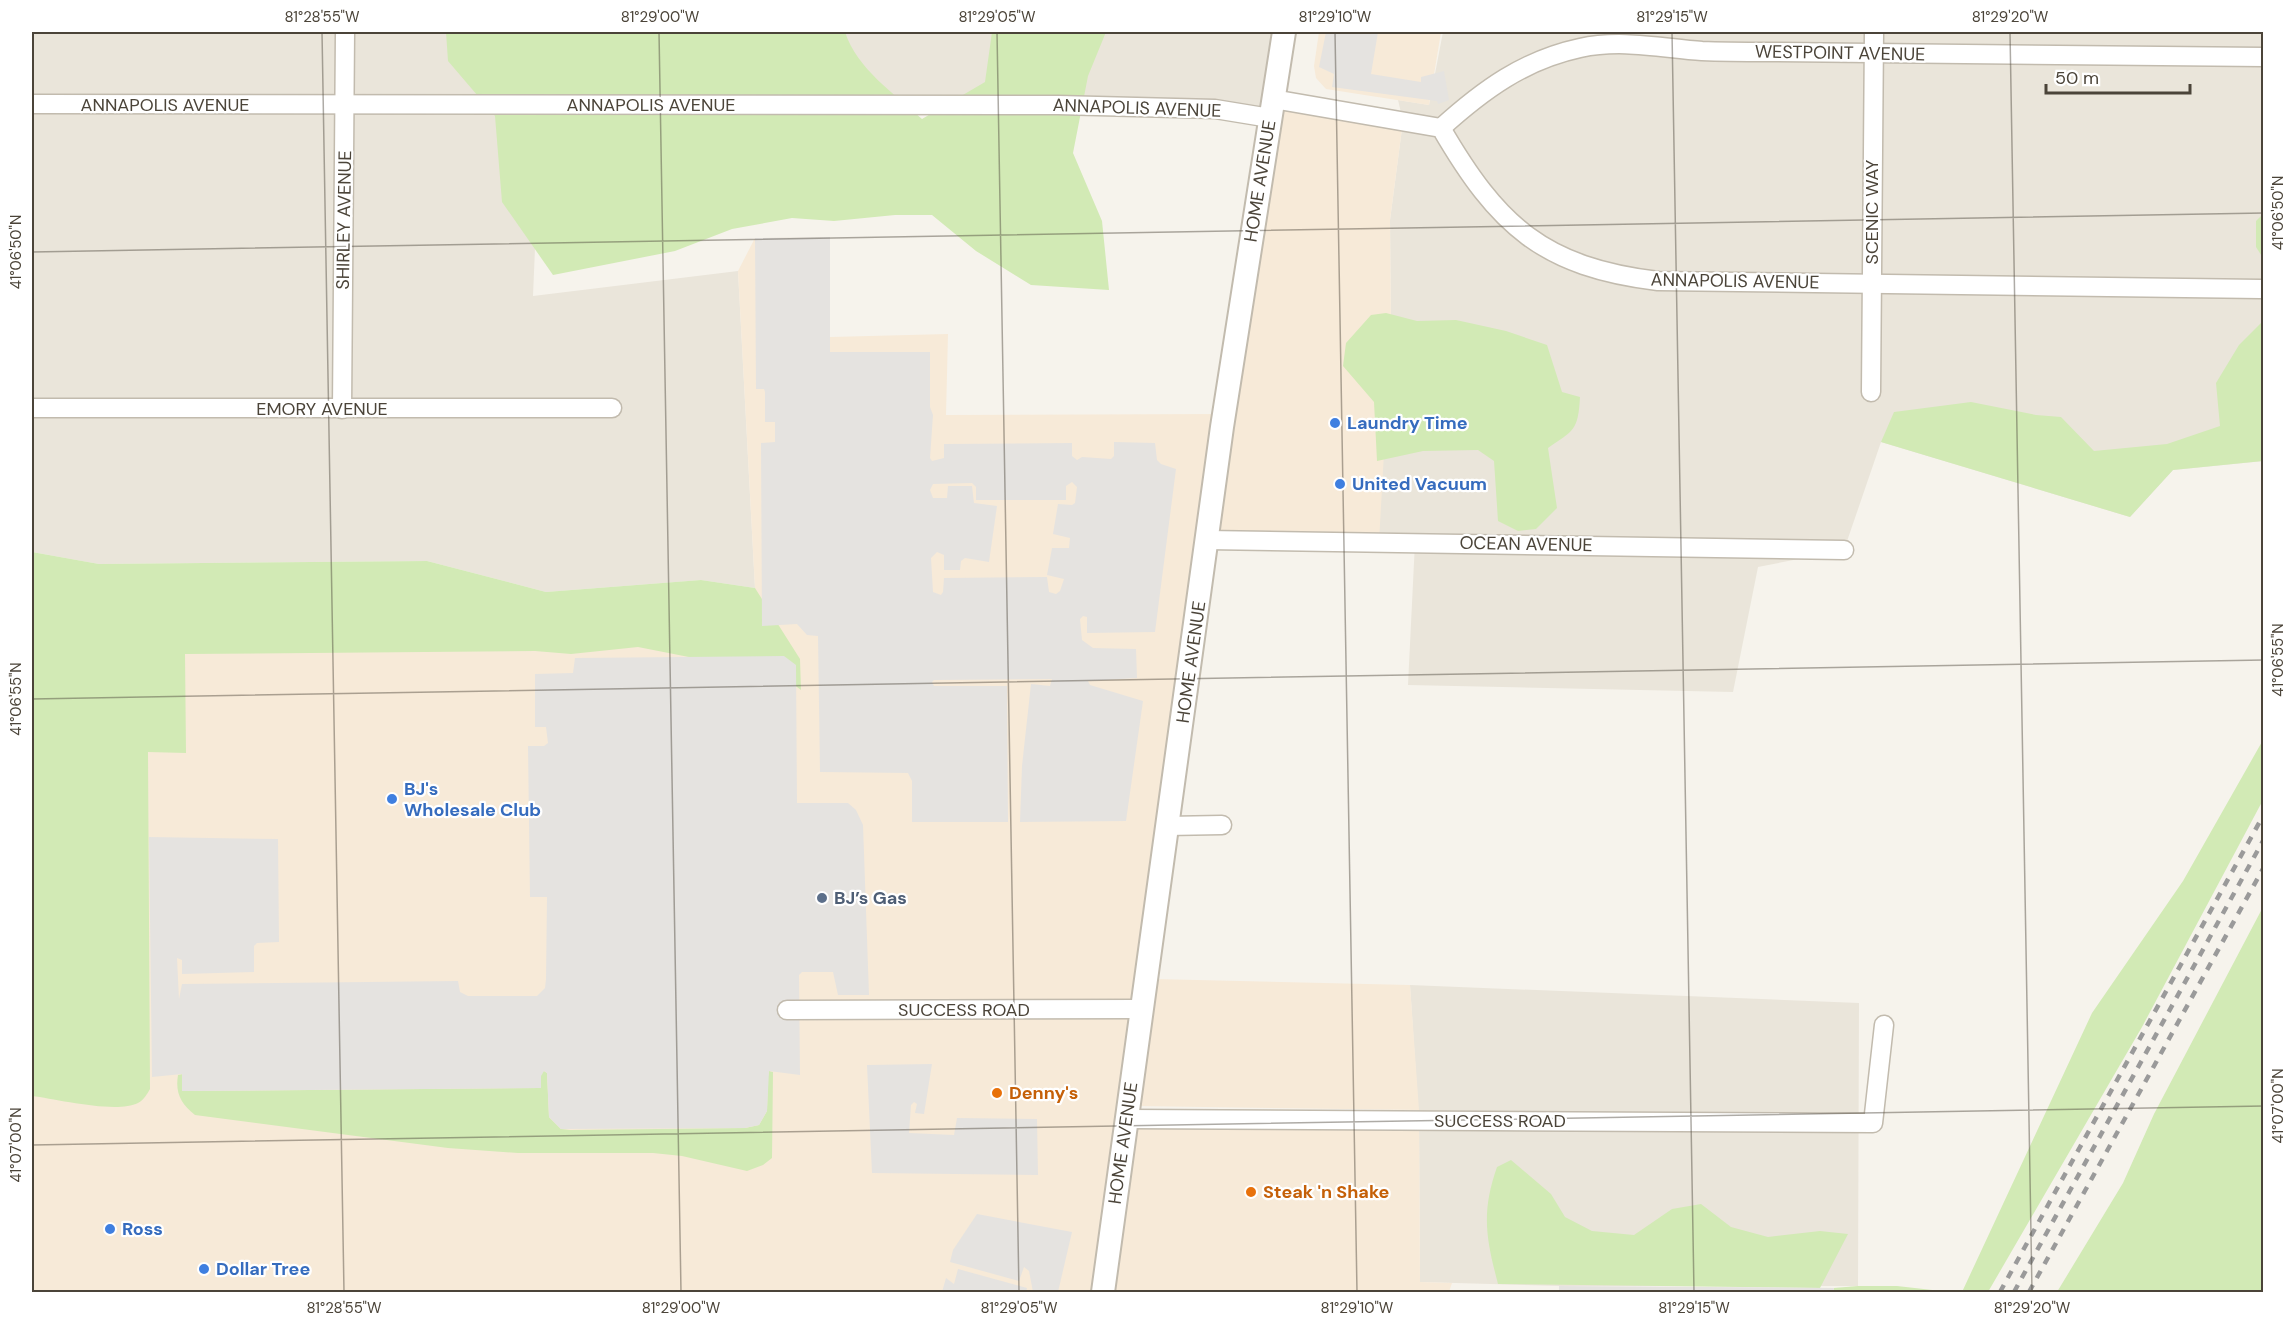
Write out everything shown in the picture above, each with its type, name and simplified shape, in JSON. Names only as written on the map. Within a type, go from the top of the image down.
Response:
[{"type":"street","name":"SHIRLEY AVENUE","points":[[342,409],[345,32]]},
{"type":"street","name":"HOME AVENUE","points":[[1103,1293],[1207,540],[1284,32]]},
{"type":"street","name":"SCENIC WAY","points":[[1871,392],[1874,32]]},
{"type":"street","name":"WESTPOINT AVENUE","points":[[1441,128],[1473,98],[1505,76],[1562,52],[1583,47],[1642,44],[1702,51],[1873,56],[2264,57]]},
{"type":"street","name":"ANNAPOLIS AVENUE","points":[[32,104],[1058,105],[1271,109],[1441,128],[1482,193],[1509,221],[1539,244],[1577,263],[1628,277],[1658,281],[2261,289]]},
{"type":"street","name":"EMORY AVENUE","points":[[32,408],[612,408]]},
{"type":"street","name":"OCEAN AVENUE","points":[[1207,540],[1844,550]]},
{"type":"street","points":[[1167,826],[1222,825]]},
{"type":"street","name":"SUCCESS ROAD","points":[[787,1010],[1142,1009]]},
{"type":"street","name":"SUCCESS ROAD","points":[[1126,1119],[1874,1123],[1884,1025]]},
{"type":"shaded area","points":[[32,32],[1284,32],[1270,118],[1215,109],[541,105],[533,296],[738,271],[755,588],[701,580],[546,592],[427,561],[99,564],[32,552]]},
{"type":"shaded area","points":[[1319,32],[1441,32],[1429,105],[1326,89],[1316,78],[1314,66]]},
{"type":"shaded area","points":[[1326,32],[1378,32],[1371,74],[1421,82],[1421,77],[1444,71],[1449,100],[1438,104],[1437,101],[1332,87],[1334,74],[1319,67]]},
{"type":"shaded area","points":[[1443,32],[2263,32],[2263,461],[2173,470],[2130,517],[1881,442],[1844,550],[1758,567],[1733,692],[1408,685],[1415,542],[1378,537],[1391,328],[1390,220],[1403,121],[1398,100],[1429,105]]},
{"type":"shaded area","points":[[1273,99],[1403,121],[1390,220],[1391,328],[1379,542],[1207,540],[1126,1119],[1419,1121],[1420,1282],[1452,1283],[1449,1292],[32,1292],[32,592],[546,592],[755,588],[738,271],[755,238],[830,237],[830,337],[948,334],[946,415],[1224,414]]},
{"type":"shaded area","points":[[830,237],[830,352],[930,352],[930,407],[933,415],[930,458],[932,461],[944,458],[944,444],[1072,443],[1072,456],[1077,460],[1082,457],[1111,459],[1114,456],[1114,442],[1155,443],[1157,460],[1161,464],[1176,469],[1155,632],[1087,633],[1087,617],[1083,616],[1080,619],[1082,640],[1093,648],[1136,649],[1137,678],[1088,681],[1090,685],[1143,701],[1126,821],[1020,822],[1022,766],[1031,684],[1050,686],[1052,679],[934,680],[932,682],[934,686],[1007,686],[1008,822],[912,822],[912,781],[908,773],[820,772],[818,636],[807,635],[797,624],[762,626],[761,443],[775,442],[775,422],[765,422],[765,392],[764,389],[756,389],[755,238]],"holes":[[[1072,482],[1077,487],[1075,503],[1072,505],[1058,504],[1053,534],[1070,538],[1069,548],[1052,548],[1047,575],[1064,579],[1060,591],[1056,594],[1049,592],[1047,577],[944,578],[941,595],[933,592],[931,558],[937,552],[944,555],[944,570],[960,570],[961,561],[965,558],[989,562],[997,506],[974,503],[972,486],[948,486],[947,498],[933,498],[930,490],[933,484],[972,483],[976,487],[976,500],[1066,500],[1066,486]]]},
{"type":"shaded area","points":[[784,656],[796,665],[797,803],[848,803],[856,810],[863,825],[869,995],[838,995],[833,972],[802,972],[799,975],[800,1075],[769,1071],[767,1111],[759,1125],[745,1128],[561,1129],[549,1117],[547,1073],[544,1071],[541,1076],[541,1088],[182,1091],[182,1074],[152,1077],[149,837],[278,839],[279,942],[257,943],[254,946],[254,972],[182,974],[182,960],[177,958],[179,999],[182,984],[458,981],[460,992],[468,996],[537,996],[545,988],[546,979],[547,897],[530,897],[528,746],[544,746],[548,743],[546,727],[535,727],[535,674],[573,673],[575,658]]},
{"type":"shaded area","points":[[1154,979],[1410,985],[1419,1110],[1136,1106]]},
{"type":"shaded area","points":[[1410,985],[1859,1003],[1858,1286],[1559,1286],[1420,1282],[1419,1121]]},
{"type":"shaded area","points":[[932,1064],[924,1114],[915,1113],[917,1104],[914,1102],[911,1105],[909,1133],[954,1135],[957,1118],[1037,1119],[1038,1175],[872,1173],[867,1065]]},
{"type":"shaded area","points":[[977,1214],[1072,1232],[1058,1292],[1033,1292],[1029,1271],[1024,1267],[1019,1281],[950,1262],[953,1250]]},
{"type":"shaded area","points":[[958,1269],[1027,1288],[1026,1292],[942,1292],[946,1278],[954,1284]]},
{"type":"shaded area","points":[[1559,1286],[1834,1288],[1833,1292],[1559,1292]]},
{"type":"green space","points":[[446,32],[845,32],[858,58],[867,69],[922,119],[985,82],[992,32],[1106,32],[1088,76],[1073,153],[1102,221],[1109,290],[1031,285],[976,251],[932,215],[895,215],[834,221],[792,218],[732,229],[675,251],[553,275],[502,202],[495,116],[448,61]]},
{"type":"green space","points":[[2263,214],[2263,258],[2256,247],[2256,221]]},
{"type":"green space","points":[[1386,313],[1417,321],[1456,320],[1506,331],[1547,345],[1562,392],[1580,397],[1578,417],[1573,428],[1548,448],[1557,508],[1536,529],[1518,531],[1498,521],[1494,461],[1478,450],[1423,451],[1377,461],[1374,402],[1343,366],[1346,343],[1371,315]]},
{"type":"green space","points":[[2263,321],[2263,461],[2173,470],[2130,517],[1881,442],[1894,412],[1971,402],[2036,415],[2061,417],[2094,451],[2167,444],[2220,426],[2216,383],[2239,345]]},
{"type":"green space","points":[[32,552],[99,564],[427,561],[546,592],[701,580],[755,588],[800,659],[801,690],[781,675],[638,647],[571,654],[535,651],[185,654],[186,753],[148,752],[150,1089],[144,1099],[138,1103],[116,1107],[86,1105],[32,1096]]},
{"type":"green space","points":[[2263,740],[2263,800],[2142,1027],[1988,1292],[1962,1292],[2092,1013],[2183,881]]},
{"type":"green space","points":[[2263,907],[2263,1292],[2057,1292],[2123,1183],[2154,1114]]},
{"type":"green space","points":[[769,1071],[773,1072],[772,1158],[763,1165],[747,1171],[682,1156],[653,1153],[518,1153],[448,1148],[195,1115],[186,1107],[177,1087],[178,1075],[183,1074],[183,1091],[540,1088],[541,1072],[547,1073],[549,1117],[561,1129],[570,1130],[745,1128],[759,1125],[767,1111],[768,1076]]},
{"type":"green space","points":[[1511,1160],[1551,1194],[1565,1217],[1592,1231],[1634,1235],[1672,1209],[1701,1204],[1731,1227],[1768,1237],[1820,1231],[1848,1234],[1820,1288],[1498,1284],[1488,1239],[1487,1212],[1497,1167]]},
{"type":"green space","points":[[1897,1286],[1950,1292],[1833,1292],[1834,1288]]},
{"type":"railway","points":[[2000,1292],[2264,814]]},
{"type":"railway","points":[[2014,1292],[2264,839]]},
{"type":"railway","points":[[2029,1292],[2264,867]]},
{"type":"place","name":"Laundry Time","points":[[1335,423]]},
{"type":"place","name":"United Vacuum","points":[[1340,484]]},
{"type":"place","name":"BJ's Wholesale Club","points":[[392,799]]},
{"type":"place","name":"BJ’s Gas","points":[[822,898]]},
{"type":"place","name":"Denny's","points":[[997,1093]]},
{"type":"place","name":"Steak 'n Shake","points":[[1251,1192]]},
{"type":"place","name":"Ross","points":[[110,1229]]},
{"type":"place","name":"Dollar Tree","points":[[204,1269]]}]
